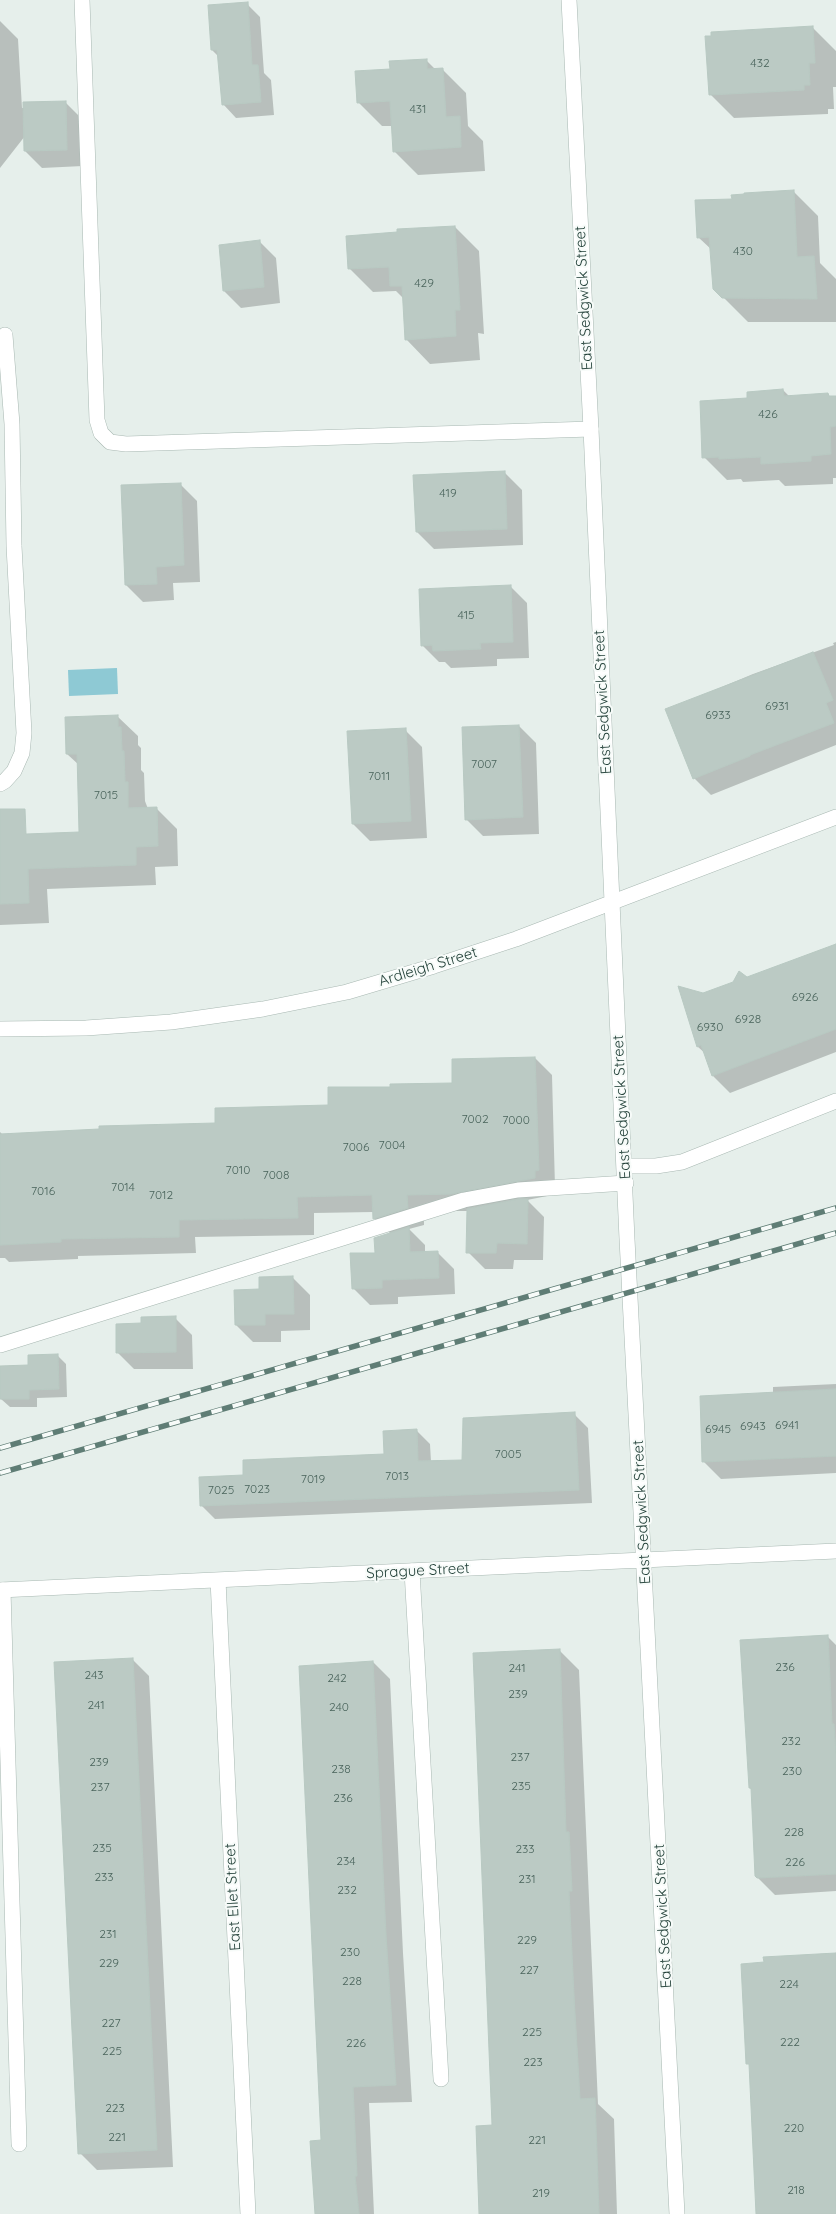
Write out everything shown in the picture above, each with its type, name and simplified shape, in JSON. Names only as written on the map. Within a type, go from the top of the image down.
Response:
[{"type":"street","points":[[82,0],[97,420],[101,433],[110,442],[136,443],[591,429]]},
{"type":"street","name":"East Sedgwick Street","points":[[569,0],[677,2214]]},
{"type":"street","points":[[0,784],[14,771],[22,753],[24,733],[14,546],[12,424],[5,335]]},
{"type":"street","name":"Ardleigh Street","points":[[0,1029],[86,1028],[171,1022],[347,992],[434,966],[612,903],[836,817]]},
{"type":"street","points":[[625,1166],[656,1166],[682,1162],[836,1101]]},
{"type":"street","points":[[0,1345],[464,1200],[518,1190],[626,1183]]},
{"type":"street","name":"Sprague Street","points":[[2,1590],[836,1551]]},
{"type":"street","points":[[412,1571],[440,2079]]},
{"type":"street","name":"East Ellet Street","points":[[218,1580],[248,2214]]},
{"type":"street","points":[[2,1590],[19,2144]]},
{"type":"water","points":[[117,668],[118,694],[69,696],[68,670]]},
{"type":"building","points":[[248,2],[252,65],[258,65],[261,102],[222,105],[217,50],[211,50],[208,5]]},
{"type":"building","points":[[813,26],[815,63],[809,63],[810,85],[804,85],[804,90],[709,95],[705,36],[711,36],[711,32]]},
{"type":"building","points":[[427,59],[427,69],[443,68],[446,117],[460,116],[461,147],[393,152],[390,101],[357,103],[355,71],[390,69],[389,61]]},
{"type":"building","points":[[66,101],[67,150],[24,151],[23,102]]},
{"type":"building","points":[[794,190],[797,257],[814,256],[817,299],[722,298],[713,289],[709,237],[697,238],[695,200],[732,199],[731,195],[744,193]]},
{"type":"building","points":[[455,226],[460,310],[455,310],[456,336],[405,340],[402,286],[390,286],[389,267],[348,269],[346,236],[397,232],[397,229]]},
{"type":"building","points":[[260,240],[264,287],[223,291],[219,245]]},
{"type":"building","points":[[783,389],[784,396],[828,393],[829,396],[836,396],[836,426],[830,427],[831,454],[811,456],[811,461],[761,464],[761,457],[702,458],[700,401],[747,398],[747,392]]},
{"type":"building","points":[[505,471],[507,529],[416,532],[413,475]]},
{"type":"building","points":[[181,483],[184,565],[156,567],[157,584],[125,585],[121,485]]},
{"type":"building","points":[[511,585],[513,642],[480,643],[481,649],[433,651],[432,645],[421,646],[419,589]]},
{"type":"building","points":[[813,652],[833,700],[826,703],[834,723],[693,779],[665,709]]},
{"type":"building","points":[[118,715],[118,727],[121,727],[122,751],[124,751],[125,782],[128,782],[128,808],[157,807],[158,846],[136,847],[136,865],[28,869],[29,903],[0,904],[0,809],[25,809],[26,834],[79,832],[77,754],[66,754],[65,717]]},
{"type":"building","points":[[519,725],[523,817],[465,820],[462,727]]},
{"type":"building","points":[[406,728],[411,821],[352,824],[347,731]]},
{"type":"building","points":[[836,944],[836,1029],[712,1076],[701,1045],[697,1047],[678,986],[703,993],[733,982],[739,971],[747,977]]},
{"type":"building","points":[[535,1057],[539,1170],[535,1171],[535,1178],[451,1194],[407,1195],[408,1208],[373,1219],[372,1195],[297,1197],[298,1218],[179,1220],[179,1237],[61,1239],[61,1242],[0,1245],[0,1134],[99,1129],[99,1126],[215,1123],[215,1108],[328,1105],[328,1087],[390,1087],[390,1084],[452,1083],[452,1059]]},
{"type":"building","points":[[528,1199],[527,1244],[497,1243],[496,1253],[466,1253],[467,1209]]},
{"type":"building","points":[[409,1227],[410,1252],[438,1251],[439,1278],[382,1280],[382,1288],[352,1289],[350,1253],[375,1253],[374,1238]]},
{"type":"building","points":[[293,1276],[294,1314],[265,1314],[265,1325],[235,1325],[234,1290],[259,1289],[259,1277]]},
{"type":"building","points":[[176,1316],[176,1352],[116,1353],[116,1324],[141,1323],[141,1317]]},
{"type":"building","points":[[58,1354],[59,1389],[29,1390],[29,1399],[0,1399],[0,1366],[28,1365],[28,1355]]},
{"type":"building","points":[[836,1389],[836,1456],[702,1462],[700,1396]]},
{"type":"building","points":[[575,1412],[579,1490],[200,1506],[199,1477],[243,1475],[243,1460],[384,1454],[383,1431],[417,1429],[418,1461],[462,1460],[463,1418]]},
{"type":"building","points":[[828,1635],[832,1724],[834,1724],[836,1754],[836,1874],[757,1878],[755,1876],[751,1788],[749,1788],[740,1640]]},
{"type":"building","points":[[560,1649],[566,1832],[569,1832],[572,1891],[569,1891],[580,2099],[595,2098],[599,2214],[479,2214],[476,2126],[492,2125],[473,1653]]},
{"type":"building","points":[[133,1658],[157,2150],[78,2154],[54,1662]]},
{"type":"building","points":[[373,1661],[386,1935],[396,2085],[353,2087],[357,2176],[355,2176],[359,2214],[315,2214],[310,2141],[321,2140],[299,1666]]},
{"type":"building","points":[[836,1953],[836,2214],[756,2214],[749,2064],[746,2064],[741,1964],[764,1962],[763,1957]]},
{"type":"railway","points":[[0,1448],[836,1208]]},
{"type":"railway","points":[[0,1473],[836,1233]]}]
